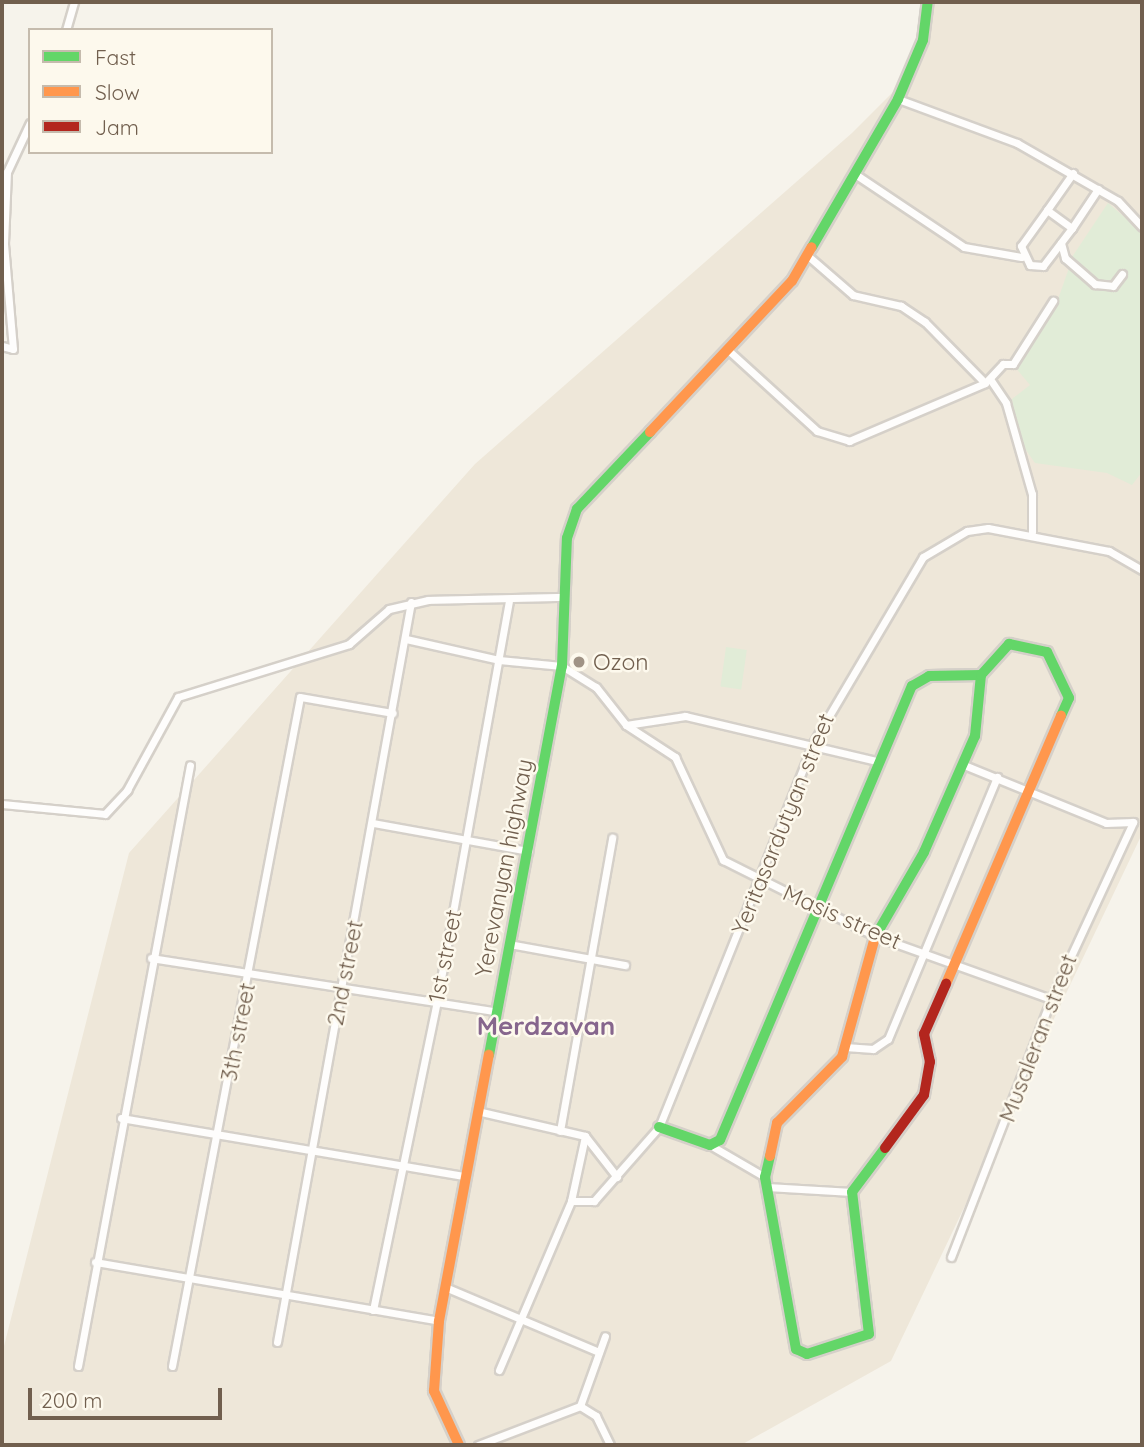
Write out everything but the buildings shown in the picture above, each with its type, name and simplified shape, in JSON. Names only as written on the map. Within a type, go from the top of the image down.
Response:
[{"type":"street","points":[[67,28],[74,2]]},
{"type":"street","name":"Yerevanyan highway","points":[[459,1445],[434,1391],[439,1321],[494,1011],[528,851],[562,666],[567,538],[577,509],[727,349],[808,256],[898,99],[923,40],[928,2]]},
{"type":"street","points":[[898,99],[1017,143],[1098,189],[1142,227]]},
{"type":"street","points":[[2,346],[13,349],[4,243],[7,172],[28,127]]},
{"type":"street","points":[[1021,257],[1047,210],[1073,173]]},
{"type":"street","points":[[855,174],[964,247],[1021,257],[1043,266],[1098,189]]},
{"type":"street","points":[[1047,210],[1072,228]]},
{"type":"street","points":[[1061,243],[1065,258],[1095,284],[1113,286],[1122,274]]},
{"type":"street","points":[[808,256],[853,295],[901,306],[925,322],[987,381],[1006,403],[1032,494],[1032,532]]},
{"type":"street","points":[[727,349],[817,431],[849,441],[987,381],[1003,364],[1013,364],[1053,301]]},
{"type":"street","name":"Yeritasardutyan street","points":[[572,1201],[594,1202],[659,1127],[813,743],[923,557],[967,531],[1032,532],[1109,551],[1142,570]]},
{"type":"street","points":[[2,804],[105,814],[127,790],[177,697],[187,690],[349,644],[373,619],[411,602],[509,601],[564,597]]},
{"type":"street","name":"1st street","points":[[373,1310],[437,1001],[509,601]]},
{"type":"street","name":"2nd street","points":[[277,1342],[308,1149],[344,988],[411,602]]},
{"type":"street","points":[[406,639],[499,660],[562,666]]},
{"type":"street","points":[[1009,644],[1047,652],[1068,692],[1031,788],[924,1034],[930,1062],[924,1095],[852,1192],[858,1276],[870,1332],[807,1354],[796,1349],[766,1182],[777,1123],[845,1047],[875,936],[964,765],[975,736],[981,676],[1009,644]]},
{"type":"street","name":"Masis street","points":[[562,666],[596,687],[626,725],[675,757],[694,785],[723,860],[875,936],[954,960],[1051,999]]},
{"type":"street","points":[[710,1145],[720,1140],[905,695],[920,678],[981,676]]},
{"type":"street","name":"3th street","points":[[172,1366],[218,1138],[300,697],[393,713]]},
{"type":"street","points":[[626,725],[685,716],[813,743],[877,761]]},
{"type":"street","points":[[78,1366],[121,1118],[190,765]]},
{"type":"street","points":[[964,765],[1031,788]]},
{"type":"street","points":[[845,1047],[885,1044],[922,950],[997,777]]},
{"type":"street","name":"Musaleran street","points":[[951,1257],[1051,999],[1133,822],[1106,823],[1031,788]]},
{"type":"street","points":[[373,823],[528,851]]},
{"type":"street","points":[[560,1131],[612,838]]},
{"type":"street","points":[[509,944],[625,965]]},
{"type":"street","points":[[151,958],[494,1011]]},
{"type":"street","points":[[476,1111],[585,1136],[617,1177]]},
{"type":"street","points":[[121,1118],[218,1138],[308,1149],[465,1176]]},
{"type":"street","points":[[659,1127],[710,1145],[766,1182],[852,1192]]},
{"type":"street","points":[[499,1370],[572,1201],[585,1136]]},
{"type":"street","points":[[95,1262],[190,1283],[284,1295],[439,1321]]},
{"type":"street","points":[[445,1287],[599,1352]]},
{"type":"street","points":[[478,1445],[580,1406],[605,1336]]},
{"type":"street","points":[[580,1406],[596,1416],[610,1445]]},
{"type":"shaded area","name":"Merdzavan","points":[[924,2],[1142,2],[1142,834],[891,1361],[741,1445],[2,1445],[2,1354],[129,853],[475,464],[852,133],[918,67]]},
{"type":"green space","points":[[1108,203],[1142,232],[1142,472],[1132,485],[1107,473],[1035,463],[1019,440],[1012,399],[1030,385],[1015,367],[1056,305],[1069,268],[1094,285],[1111,284],[1094,280],[1072,257]]},
{"type":"green space","points":[[726,647],[747,650],[741,690],[720,687]]},
{"type":"traffic: fast","points":[[812,247],[898,99],[923,40],[928,2]]},
{"type":"traffic: fast","points":[[489,1055],[562,666],[567,538],[577,509],[650,432]]},
{"type":"traffic: fast","points":[[659,1127],[710,1145],[720,1140],[912,686],[929,676],[981,675],[1009,644],[1047,652],[1069,698],[1061,716]]},
{"type":"traffic: fast","points":[[875,937],[924,852],[975,736],[981,675]]},
{"type":"traffic: fast","points":[[770,1156],[765,1177],[796,1349],[807,1354],[869,1334],[852,1192],[885,1148]]},
{"type":"traffic: slow","points":[[650,432],[792,281],[812,247]]},
{"type":"traffic: slow","points":[[946,984],[1061,716]]},
{"type":"traffic: slow","points":[[770,1156],[777,1123],[842,1057],[875,937]]},
{"type":"traffic: slow","points":[[459,1445],[434,1391],[439,1321],[489,1055]]},
{"type":"traffic: jam","points":[[885,1148],[924,1095],[930,1062],[924,1034],[946,984]]},
{"type":"place","name":"Ozon","points":[[579,662]]},
{"type":"district","name":"Merdzavan","points":[[546,1026]]}]
